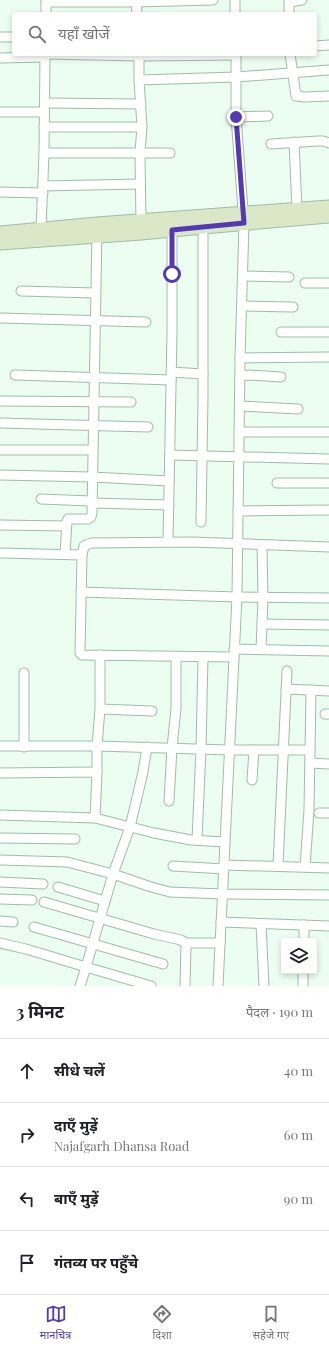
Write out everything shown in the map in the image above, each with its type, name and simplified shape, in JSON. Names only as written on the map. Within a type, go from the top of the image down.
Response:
[{"type":"main road","points":[[141,227],[172,230],[203,227],[297,209],[329,207]]},
{"type":"main road","points":[[0,243],[97,230],[244,218],[329,216]]},
{"type":"main road","points":[[0,233],[41,229],[97,230]]},
{"type":"street","points":[[46,12],[46,1],[213,0]]},
{"type":"street","points":[[234,0],[235,12]]},
{"type":"street","points":[[288,12],[289,2],[302,0]]},
{"type":"street","points":[[136,1],[137,12]]},
{"type":"street","points":[[0,37],[12,37]]},
{"type":"street","points":[[317,46],[329,45]]},
{"type":"street","points":[[0,58],[30,56]]},
{"type":"street","points":[[41,229],[44,153],[45,56]]},
{"type":"street","points":[[139,56],[142,127],[140,152],[141,227]]},
{"type":"street","points":[[218,986],[237,597],[240,358],[244,218],[236,117],[236,56]]},
{"type":"street","points":[[290,56],[296,96],[329,96]]},
{"type":"street","points":[[139,80],[236,77],[329,70]]},
{"type":"street","points":[[0,112],[44,108],[141,104]]},
{"type":"street","points":[[236,117],[268,116]]},
{"type":"street","points":[[44,127],[142,127]]},
{"type":"street","points":[[271,144],[323,141],[329,143]]},
{"type":"street","points":[[294,142],[297,209]]},
{"type":"street","points":[[44,153],[170,153]]},
{"type":"street","points":[[0,192],[140,184]]},
{"type":"street","points":[[201,522],[203,227]]},
{"type":"street","points":[[66,554],[66,526],[68,519],[88,519],[91,517],[97,230]]},
{"type":"street","points":[[168,542],[170,481],[172,230]]},
{"type":"street","points":[[243,276],[289,277]]},
{"type":"street","points":[[305,283],[329,283]]},
{"type":"street","points":[[21,291],[95,293]]},
{"type":"street","points":[[242,306],[293,307]]},
{"type":"street","points":[[0,318],[95,322],[146,322]]},
{"type":"street","points":[[281,332],[329,332]]},
{"type":"street","points":[[240,358],[329,357]]},
{"type":"street","points":[[15,375],[171,376],[202,374]]},
{"type":"street","points":[[240,376],[249,375],[281,377]]},
{"type":"street","points":[[0,401],[131,402]]},
{"type":"street","points":[[240,406],[298,409]]},
{"type":"street","points":[[0,423],[148,427]]},
{"type":"street","points":[[239,432],[329,432]]},
{"type":"street","points":[[0,450],[92,450]]},
{"type":"street","points":[[170,455],[329,459]]},
{"type":"street","points":[[0,475],[92,477],[170,481]]},
{"type":"street","points":[[277,483],[329,483]]},
{"type":"street","points":[[40,499],[169,505]]},
{"type":"street","points":[[238,511],[329,510]]},
{"type":"street","points":[[0,525],[66,526]]},
{"type":"street","points":[[329,547],[168,542],[91,543],[84,546],[82,555],[80,653],[82,655],[202,657],[261,649],[329,651]]},
{"type":"street","points":[[261,649],[263,597],[262,544]]},
{"type":"street","points":[[0,553],[82,555]]},
{"type":"street","points":[[81,592],[237,597],[329,598]]},
{"type":"street","points":[[262,624],[329,625]]},
{"type":"street","points":[[95,818],[97,746],[100,709],[100,655]]},
{"type":"street","points":[[170,801],[172,748],[176,708],[176,657]]},
{"type":"street","points":[[197,840],[201,749],[202,657]]},
{"type":"street","points":[[278,866],[284,750],[286,671]]},
{"type":"street","points":[[24,673],[24,747]]},
{"type":"street","points":[[286,689],[329,691]]},
{"type":"street","points":[[305,867],[312,690]]},
{"type":"street","points":[[100,709],[152,710]]},
{"type":"street","points":[[0,746],[97,746],[229,750],[310,750]]},
{"type":"street","points":[[80,986],[113,874],[130,827],[147,748]]},
{"type":"street","points":[[252,780],[254,750]]},
{"type":"street","points":[[310,763],[329,764]]},
{"type":"street","points":[[0,772],[97,772]]},
{"type":"street","points":[[319,813],[329,813]]},
{"type":"street","points":[[0,815],[95,818],[154,834],[225,842]]},
{"type":"street","points":[[0,838],[75,839]]},
{"type":"street","points":[[0,860],[67,862],[113,874],[170,892],[329,895]]},
{"type":"street","points":[[173,866],[278,866],[329,868]]},
{"type":"street","points":[[0,882],[43,884]]},
{"type":"street","points":[[58,887],[105,901]]},
{"type":"street","points":[[0,899],[32,900]]},
{"type":"street","points":[[44,902],[154,934],[181,940],[185,943],[220,943]]},
{"type":"street","points":[[0,921],[13,922]]},
{"type":"street","points":[[221,922],[329,926]]},
{"type":"street","points":[[261,924],[264,986]]},
{"type":"street","points":[[304,925],[304,938]]},
{"type":"street","points":[[34,927],[163,964]]},
{"type":"street","points":[[185,943],[185,986]]},
{"type":"street","points":[[1,944],[151,986]]},
{"type":"street","points":[[303,986],[304,974]]},
{"type":"route","points":[[172,274],[172,230],[244,223],[236,117]]}]
